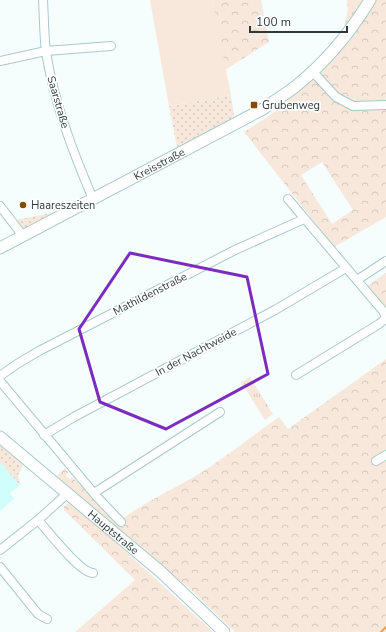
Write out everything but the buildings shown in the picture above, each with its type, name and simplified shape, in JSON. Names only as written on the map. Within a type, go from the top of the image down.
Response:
[{"type":"street","name":"Saarstraße","points":[[43,0],[46,51],[59,109],[93,199]]},
{"type":"street","name":"Kreisstraße","points":[[0,248],[263,108],[295,87],[313,72],[338,45],[356,22],[370,0]]},
{"type":"street","points":[[0,60],[46,51],[111,46]]},
{"type":"street","points":[[313,72],[336,97],[353,106],[386,105]]},
{"type":"street","points":[[288,199],[383,311],[386,317],[379,324],[296,375]]},
{"type":"street","points":[[0,206],[23,236]]},
{"type":"street","name":"Mathildenstraße","points":[[0,376],[39,351],[228,254],[304,219]]},
{"type":"street","points":[[357,280],[386,261]]},
{"type":"street","name":"In der Nachtweide","points":[[44,434],[276,310],[346,268]]},
{"type":"street","points":[[0,381],[94,493],[121,522]]},
{"type":"street","points":[[94,493],[220,412]]},
{"type":"street","name":"Hauptstraße","points":[[0,436],[161,572],[224,632]]},
{"type":"street","points":[[376,461],[386,455]]},
{"type":"street","points":[[0,550],[38,520],[68,493]]},
{"type":"street","points":[[38,520],[76,563],[88,573],[93,573]]},
{"type":"street","points":[[0,567],[38,614],[47,619]]},
{"type":"highlighted area","points":[[130,253],[247,277],[268,374],[166,429],[100,402],[79,329]]},
{"type":"shaded area","points":[[0,445],[23,465],[18,475],[20,485],[10,493],[14,499],[0,511]]},
{"type":"green space","points":[[150,0],[212,0],[231,95],[169,106]]},
{"type":"green space","points":[[212,0],[261,0],[269,42],[225,70]]},
{"type":"green space","points":[[347,0],[386,0],[386,217],[334,247],[244,132],[282,107],[293,94],[325,68],[350,38],[343,31],[348,10]],"holes":[[[322,162],[353,210],[332,224],[301,175]]]},
{"type":"green space","points":[[231,95],[234,115],[230,120],[177,147],[169,106]]},
{"type":"green space","points":[[56,212],[27,228],[23,228],[16,220]]},
{"type":"green space","points":[[386,273],[386,309],[367,286]]},
{"type":"green space","points":[[386,359],[386,632],[235,632],[186,585],[164,570],[57,476],[65,468],[68,472],[66,475],[70,479],[72,477],[118,522],[127,515],[205,470],[279,417],[288,429]]},
{"type":"green space","points":[[250,377],[273,414],[265,420],[241,382]]},
{"type":"green space","points":[[0,445],[23,465],[18,475],[20,485],[0,462]]},
{"type":"green space","points":[[72,502],[213,632],[75,632],[135,580],[64,510],[64,506]]},
{"type":"waterway","points":[[381,632],[386,627]]},
{"type":"place","name":"Grubenweg","points":[[254,105]]},
{"type":"place","name":"Haareszeiten","points":[[23,205]]}]
